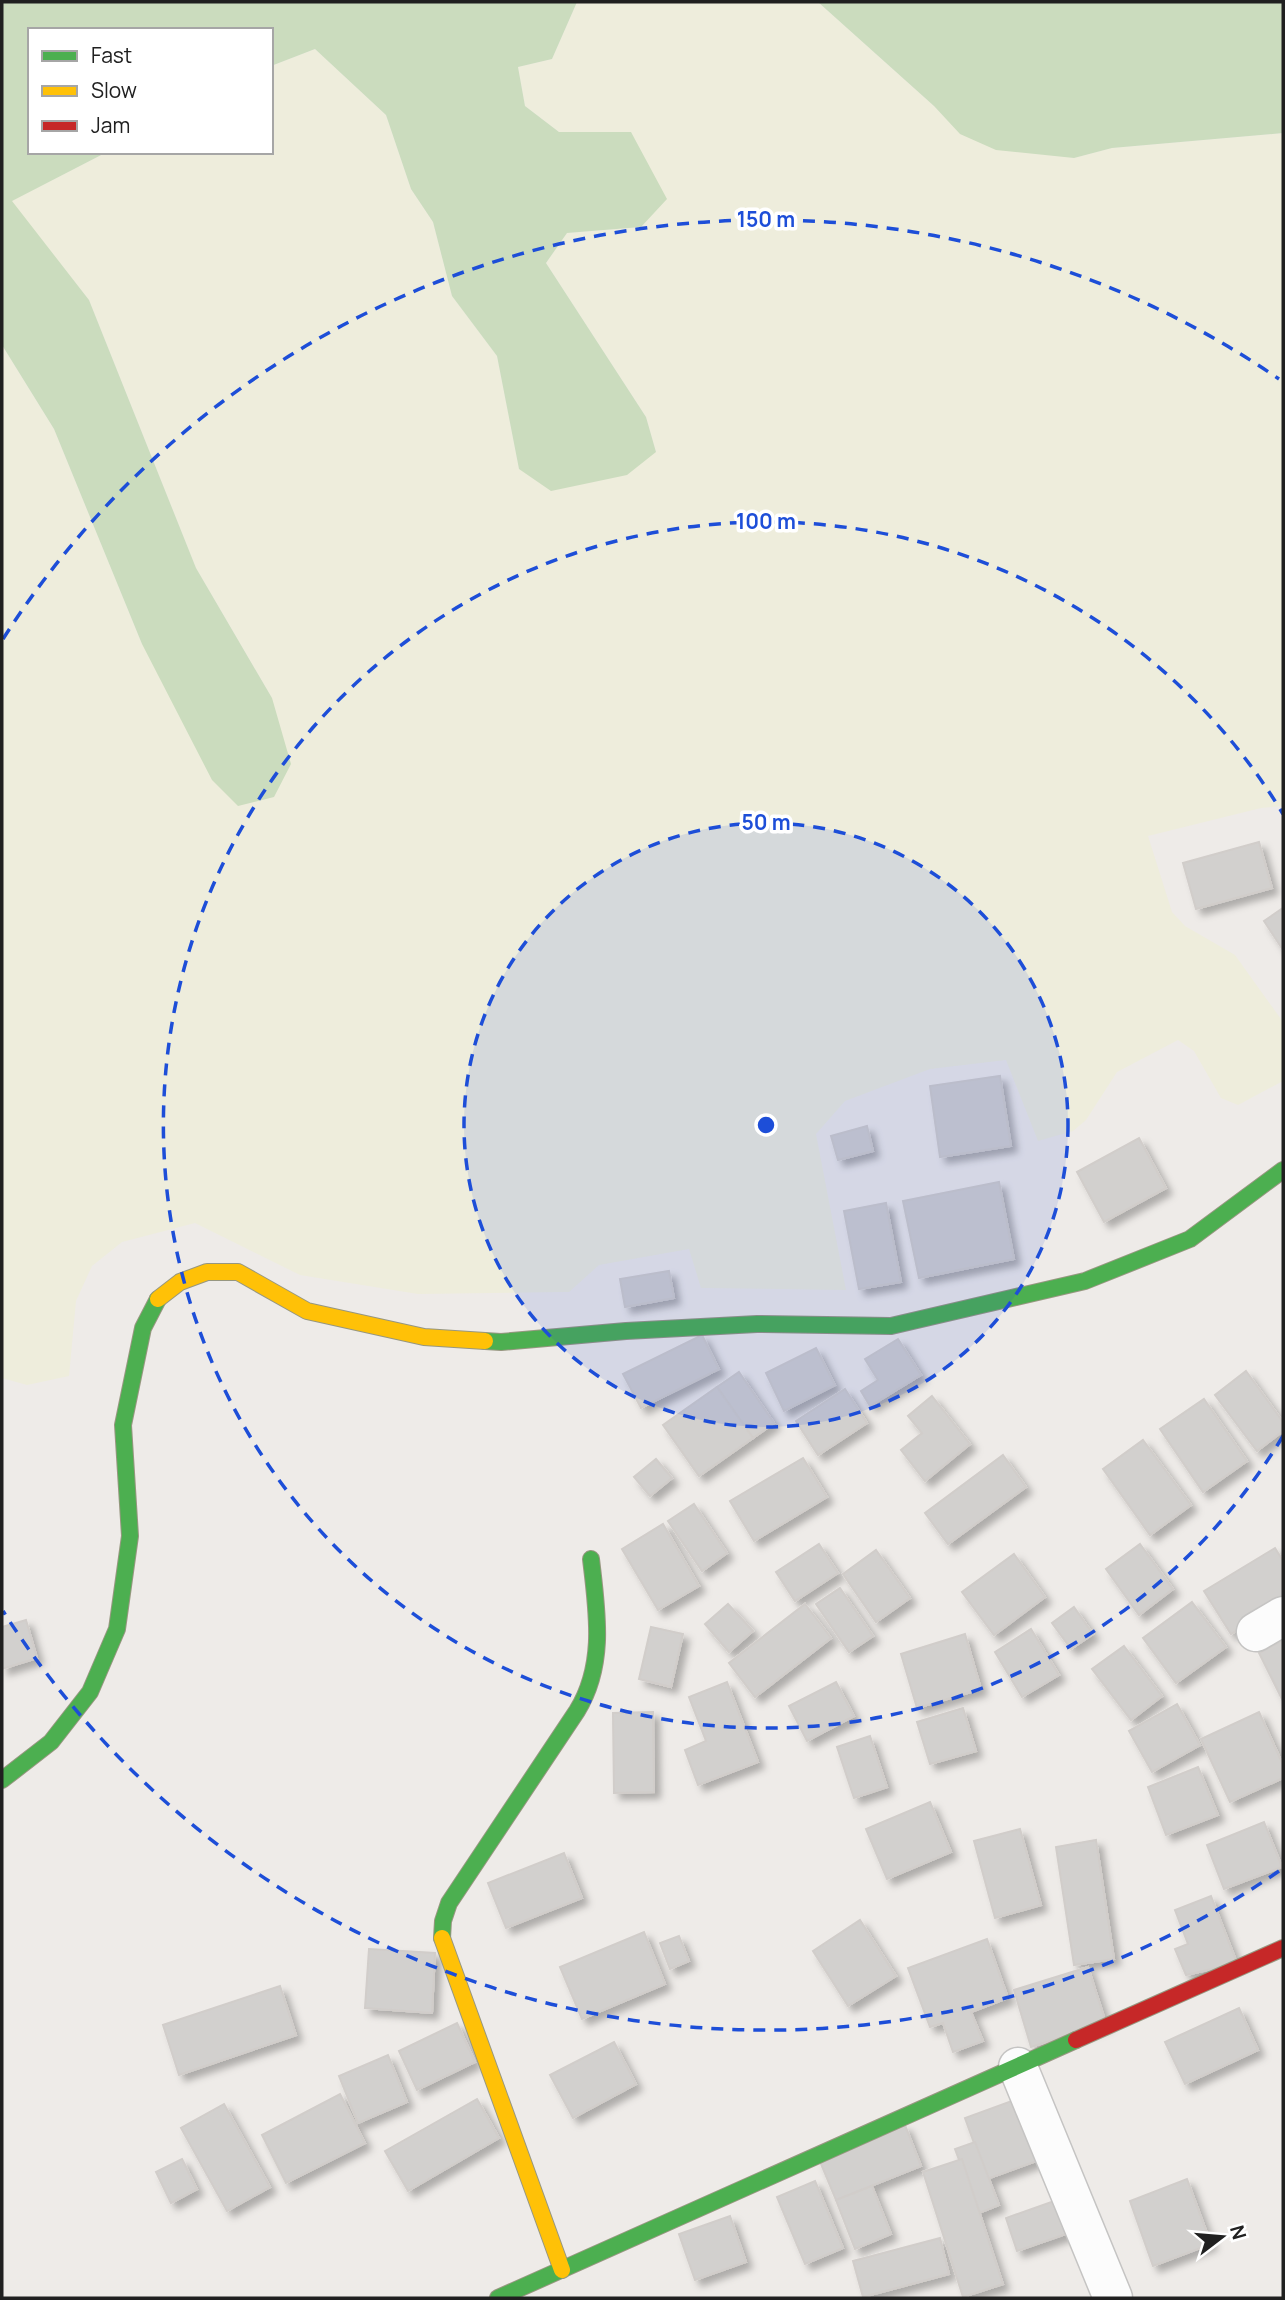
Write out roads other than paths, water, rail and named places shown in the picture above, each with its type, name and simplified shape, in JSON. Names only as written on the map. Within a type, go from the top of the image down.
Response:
[{"type":"street","points":[[2,1780],[51,1742],[90,1692],[117,1629],[130,1536],[123,1425],[143,1328],[159,1298],[180,1282],[207,1272],[238,1272],[307,1311],[424,1337],[501,1342],[626,1331],[757,1324],[891,1326],[1085,1281],[1190,1239],[1283,1170]]},
{"type":"street","points":[[562,2270],[442,1940],[443,1921],[449,1903],[578,1711],[590,1686],[596,1662],[598,1634],[591,1559]]},
{"type":"street","points":[[498,2298],[1283,1948]]},
{"type":"street","points":[[1018,2067],[1112,2298]]}]
